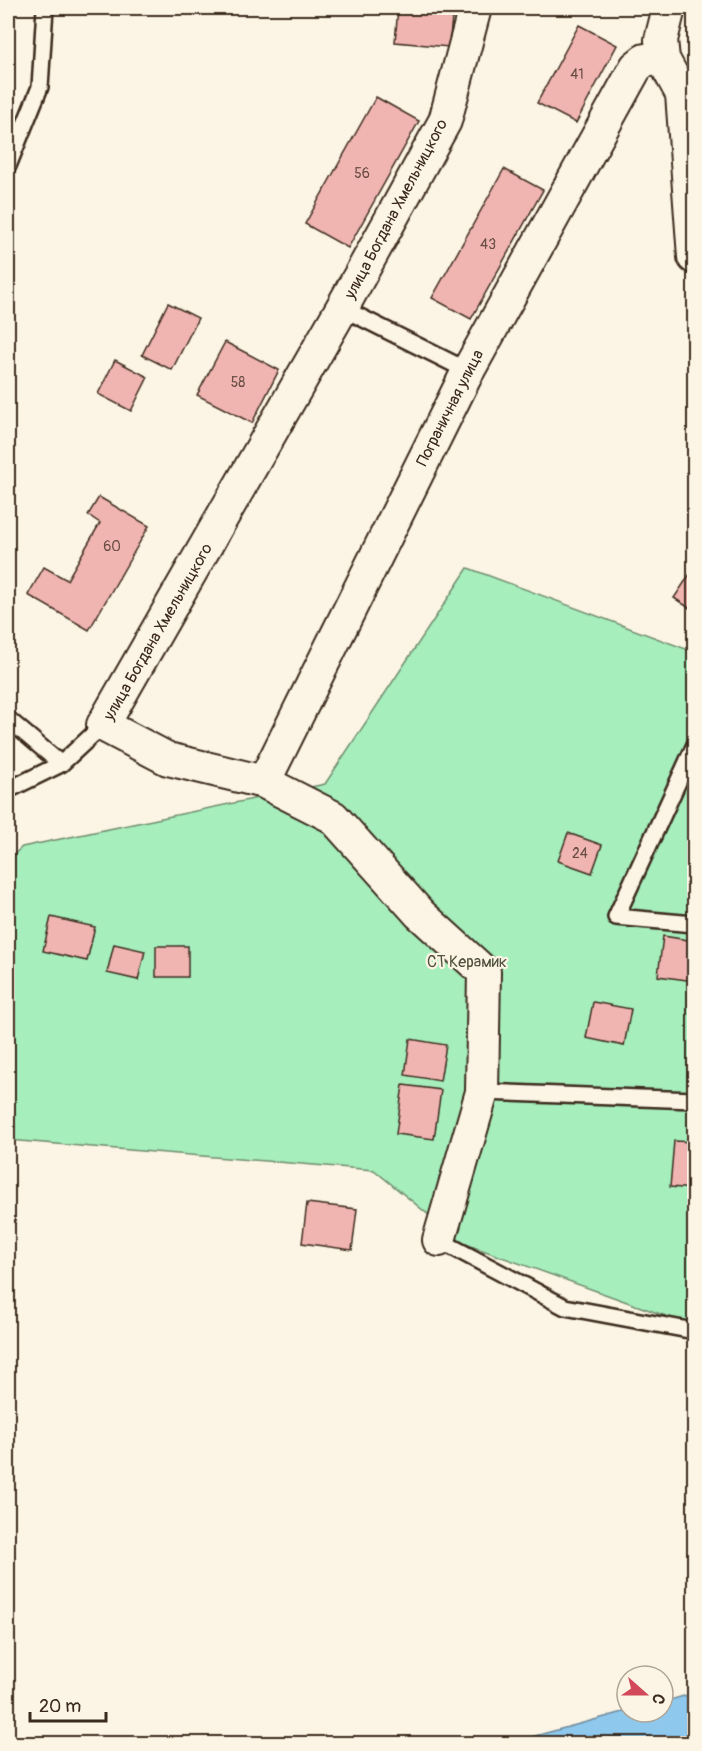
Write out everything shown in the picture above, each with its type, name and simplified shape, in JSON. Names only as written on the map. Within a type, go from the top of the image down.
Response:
[{"type":"street","name":"улица Богдана Хмельницкого","points":[[439,1240],[482,1092],[484,972],[420,914],[333,817],[264,782],[168,759],[104,725],[342,308],[445,121],[475,8]]},
{"type":"street","points":[[669,8],[661,40],[663,59],[682,94],[694,258]]},
{"type":"street","name":"Пограничная улица","points":[[264,782],[468,371],[636,67],[645,60],[663,59]]},
{"type":"lane","points":[[8,166],[40,87],[45,8]]},
{"type":"lane","points":[[342,308],[468,371]]},
{"type":"lane","points":[[8,719],[61,764]]},
{"type":"lane","points":[[8,790],[61,764],[104,725]]},
{"type":"lane","points":[[694,747],[616,917],[694,924]]},
{"type":"lane","points":[[482,1092],[694,1100]]},
{"type":"lane","points":[[439,1240],[565,1307],[694,1331]]},
{"type":"green space","name":"СТ Керамик","points":[[468,568],[694,652],[694,1323],[677,1320],[463,1243],[374,1170],[8,1140],[8,860],[22,847],[325,784]]},
{"type":"water","points":[[694,1693],[694,1743],[509,1743],[615,1714],[615,1724],[675,1724],[675,1699]]},
{"type":"building","points":[[398,8],[453,8],[449,47],[395,42]]},
{"type":"building","points":[[579,25],[617,45],[576,123],[537,103]]},
{"type":"building","points":[[376,97],[419,121],[348,248],[305,224]]},
{"type":"building","points":[[504,169],[543,190],[471,319],[432,298]]},
{"type":"building","points":[[168,303],[198,318],[172,370],[142,355]]},
{"type":"building","points":[[225,342],[279,370],[252,423],[197,395]]},
{"type":"building","points":[[115,360],[148,377],[131,411],[98,394]]},
{"type":"building","points":[[99,497],[149,526],[89,630],[28,595],[44,567],[67,580],[100,523],[88,515]]},
{"type":"building","points":[[694,568],[694,611],[674,598]]},
{"type":"building","points":[[568,833],[602,845],[592,873],[558,861]]},
{"type":"building","points":[[51,917],[95,927],[87,961],[43,951]]},
{"type":"building","points":[[663,936],[694,941],[694,981],[658,976]]},
{"type":"building","points":[[114,944],[145,951],[138,980],[107,973]]},
{"type":"building","points":[[156,946],[188,946],[188,977],[156,977]]},
{"type":"building","points":[[593,1002],[631,1009],[624,1046],[586,1038]]},
{"type":"building","points":[[410,1039],[446,1045],[440,1081],[405,1075]]},
{"type":"building","points":[[403,1085],[441,1090],[434,1139],[396,1134]]},
{"type":"building","points":[[674,1141],[694,1142],[694,1189],[670,1187]]},
{"type":"building","points":[[307,1203],[357,1209],[352,1250],[302,1243]]}]
